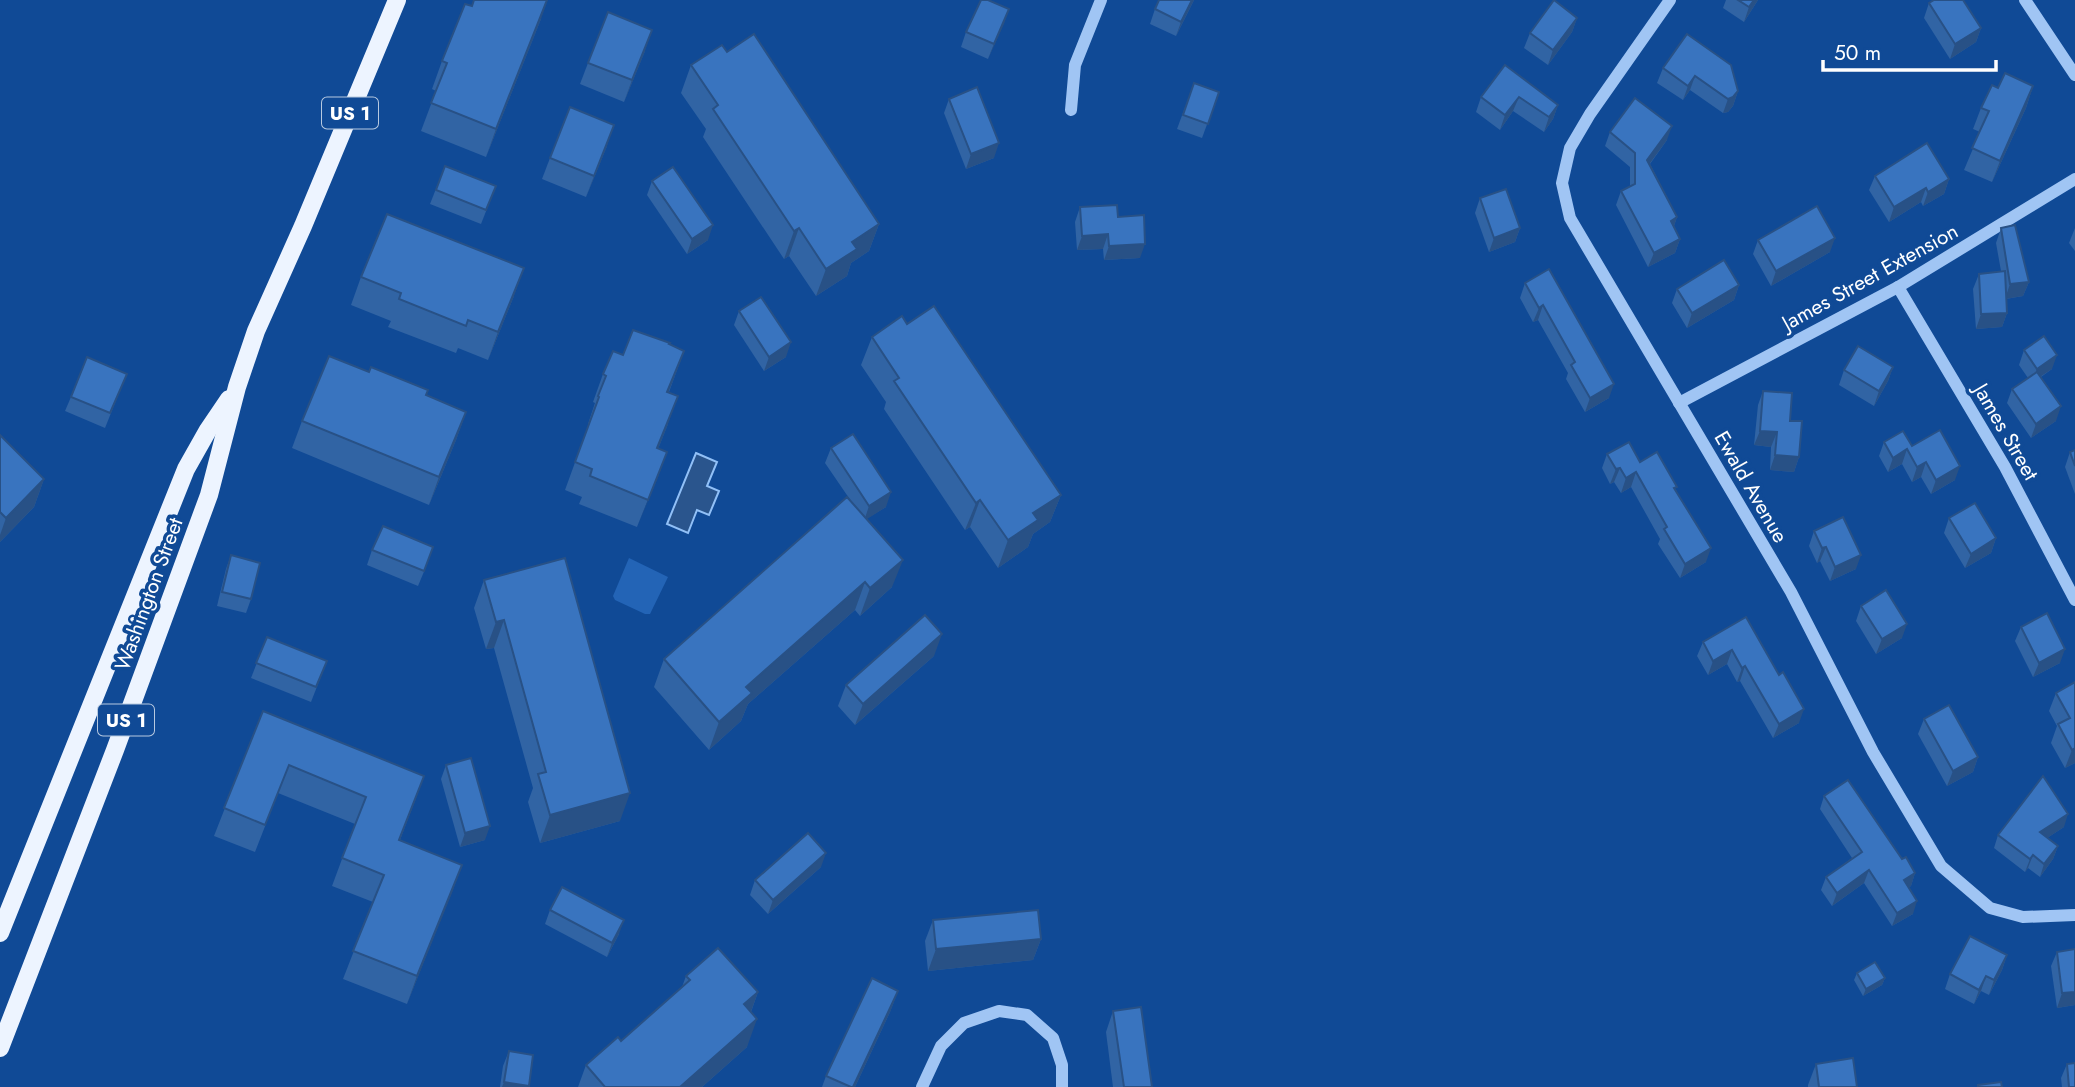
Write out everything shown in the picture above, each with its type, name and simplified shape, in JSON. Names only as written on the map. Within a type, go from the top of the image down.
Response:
[{"type":"main road","name":"Washington Street","points":[[0,1048],[115,750],[209,495],[237,387],[256,331],[397,0]]},
{"type":"main road","name":"Washington Street","points":[[0,933],[186,469],[237,387]]},
{"type":"street","points":[[1071,110],[1075,65],[1101,0]]},
{"type":"street","name":"Ewald Avenue","points":[[1670,0],[1590,114],[1570,149],[1562,183],[1570,218],[1791,593],[1873,752],[1941,866],[1990,908],[2023,917],[2075,915]]},
{"type":"street","points":[[2025,0],[2075,75]]},
{"type":"street","name":"James Street Extension","points":[[1679,403],[1898,287],[2075,179]]},
{"type":"street","name":"James Street","points":[[1898,287],[2005,467],[2075,600]]},
{"type":"street","points":[[922,1087],[941,1046],[964,1023],[999,1011],[1027,1015],[1053,1038],[1062,1065],[1062,1087]]},
{"type":"shaded area","points":[[696,453],[717,462],[707,486],[719,491],[709,515],[697,510],[688,533],[667,524]]},
{"type":"shaded area","points":[[629,558],[668,577],[650,614],[615,600],[613,596]]},
{"type":"building","points":[[474,0],[547,0],[496,129],[431,103],[447,63],[442,61],[465,4],[472,6]]},
{"type":"building","points":[[981,0],[988,0],[1009,9],[994,44],[966,32]]},
{"type":"building","points":[[1159,0],[1192,0],[1181,22],[1155,9]]},
{"type":"building","points":[[1554,0],[1577,18],[1553,50],[1530,33]]},
{"type":"building","points":[[1738,0],[1754,0],[1749,7]]},
{"type":"building","points":[[1934,0],[1963,0],[1981,28],[1955,44],[1929,3]]},
{"type":"building","points":[[608,12],[652,30],[632,80],[588,63]]},
{"type":"building","points":[[754,34],[879,224],[852,242],[857,249],[826,269],[799,228],[794,231],[713,109],[718,105],[691,65],[722,45],[727,52]]},
{"type":"building","points":[[1687,34],[1731,65],[1738,91],[1733,97],[1728,99],[1695,76],[1688,86],[1663,68]]},
{"type":"building","points":[[1505,65],[1558,105],[1549,117],[1519,97],[1505,115],[1481,97]]},
{"type":"building","points":[[2005,73],[2033,86],[2000,161],[1972,148],[1989,111],[1981,108],[1992,85],[1998,88]]},
{"type":"building","points":[[1194,83],[1219,92],[1208,124],[1183,115]]},
{"type":"building","points":[[977,87],[999,143],[971,154],[949,99]]},
{"type":"building","points":[[1635,98],[1672,126],[1647,160],[1677,217],[1671,221],[1680,239],[1654,253],[1621,191],[1635,184],[1635,153],[1610,132]]},
{"type":"building","points":[[570,107],[614,125],[594,176],[550,158]]},
{"type":"building","points":[[1927,143],[1949,179],[1928,192],[1926,188],[1894,207],[1875,176]]},
{"type":"building","points":[[445,166],[496,186],[486,210],[436,190]]},
{"type":"building","points":[[673,167],[713,225],[692,239],[652,181]]},
{"type":"building","points":[[1506,189],[1520,228],[1494,238],[1480,198]]},
{"type":"building","points":[[1117,205],[1118,217],[1144,215],[1145,244],[1109,246],[1108,234],[1082,236],[1080,207]]},
{"type":"building","points":[[1817,206],[1835,238],[1776,271],[1758,240]]},
{"type":"building","points":[[387,214],[524,268],[498,332],[468,320],[466,326],[399,299],[401,293],[361,277]]},
{"type":"building","points":[[2015,225],[2029,282],[2010,284],[2001,228]]},
{"type":"building","points":[[1724,260],[1739,285],[1692,313],[1677,289]]},
{"type":"building","points":[[1549,269],[1614,384],[1590,398],[1571,365],[1575,362],[1543,305],[1539,308],[1525,283]]},
{"type":"building","points":[[2005,271],[2007,313],[1981,314],[1979,274]]},
{"type":"building","points":[[761,297],[791,342],[769,357],[739,311]]},
{"type":"building","points":[[934,306],[1061,495],[1033,513],[1038,520],[1008,540],[980,500],[976,503],[894,381],[899,378],[872,337],[902,316],[907,324]]},
{"type":"building","points":[[633,330],[684,351],[667,392],[678,396],[657,448],[667,452],[648,500],[590,476],[592,469],[575,462],[613,351],[623,355]]},
{"type":"building","points":[[2044,336],[2057,355],[2037,369],[2024,350]]},
{"type":"building","points":[[1858,346],[1893,367],[1879,391],[1844,370]]},
{"type":"building","points":[[329,356],[369,372],[371,367],[428,390],[426,395],[466,412],[439,477],[302,421]]},
{"type":"building","points":[[87,357],[127,374],[110,413],[71,397]]},
{"type":"building","points":[[2037,372],[2061,406],[2036,424],[2012,389]]},
{"type":"building","points":[[1763,391],[1792,393],[1790,421],[1802,421],[1799,457],[1775,455],[1777,432],[1760,431]]},
{"type":"building","points":[[1940,430],[1960,466],[1936,480],[1926,462],[1917,467],[1907,449],[1893,458],[1884,442],[1903,431],[1912,446]]},
{"type":"building","points":[[853,434],[891,492],[869,506],[831,448]]},
{"type":"building","points":[[0,435],[44,479],[6,518],[0,512]]},
{"type":"building","points":[[1629,442],[1640,462],[1657,452],[1677,487],[1674,488],[1711,548],[1685,564],[1636,472],[1626,478],[1620,468],[1616,469],[1607,454]]},
{"type":"building","points":[[2075,450],[2075,466],[2070,452]]},
{"type":"building","points":[[847,497],[903,560],[870,588],[865,582],[746,687],[752,693],[719,722],[664,659]]},
{"type":"building","points":[[1975,503],[1996,538],[1971,554],[1949,518]]},
{"type":"building","points":[[1843,517],[1861,555],[1835,567],[1826,547],[1822,548],[1814,531]]},
{"type":"building","points":[[383,526],[433,547],[424,571],[372,550]]},
{"type":"building","points":[[231,555],[260,563],[251,599],[222,592]]},
{"type":"building","points":[[565,558],[630,793],[550,815],[538,774],[546,772],[504,620],[496,622],[484,580]]},
{"type":"building","points":[[1886,590],[1907,624],[1882,639],[1861,606]]},
{"type":"building","points":[[2047,613],[2065,649],[2039,663],[2021,627]]},
{"type":"building","points":[[925,615],[942,634],[863,704],[846,685]]},
{"type":"building","points":[[1746,617],[1779,675],[1783,672],[1804,709],[1779,724],[1745,666],[1742,668],[1732,650],[1713,661],[1703,642]]},
{"type":"building","points":[[267,637],[327,661],[316,687],[256,663]]},
{"type":"building","points":[[2075,682],[2075,748],[2072,750],[2058,724],[2070,718],[2056,693]]},
{"type":"building","points":[[1949,705],[1978,757],[1953,771],[1924,719]]},
{"type":"building","points":[[263,711],[424,776],[399,840],[462,865],[417,976],[353,951],[384,875],[342,858],[366,797],[289,765],[265,825],[224,808]]},
{"type":"building","points":[[471,758],[490,826],[465,833],[446,765]]},
{"type":"building","points":[[2043,776],[2068,814],[2040,832],[2058,846],[2044,864],[2033,855],[2030,859],[1998,835]]},
{"type":"building","points":[[1848,780],[1902,859],[1906,857],[1915,873],[1904,880],[1917,901],[1897,913],[1869,870],[1837,893],[1826,877],[1862,852],[1824,796]]},
{"type":"building","points":[[808,833],[826,853],[773,900],[755,880]]},
{"type":"building","points":[[562,887],[624,920],[612,943],[550,910]]},
{"type":"building","points":[[1038,910],[1041,939],[936,949],[933,920]]},
{"type":"building","points":[[1970,936],[2007,955],[1994,980],[1986,976],[1979,990],[1950,974]]},
{"type":"building","points":[[718,948],[758,992],[744,1004],[757,1019],[680,1087],[605,1087],[586,1065],[618,1037],[621,1041],[690,980],[686,976]]},
{"type":"building","points":[[2075,949],[2075,992],[2062,993],[2057,952]]},
{"type":"building","points":[[1875,962],[1885,978],[1866,989],[1857,973]]},
{"type":"building","points":[[872,978],[898,991],[851,1087],[826,1076]]},
{"type":"building","points":[[1141,1007],[1152,1087],[1124,1087],[1113,1011]]},
{"type":"building","points":[[509,1051],[533,1055],[529,1086],[504,1082]]},
{"type":"building","points":[[1853,1058],[1857,1087],[1819,1087],[1816,1064]]},
{"type":"building","points":[[2075,1063],[2075,1087],[2069,1087],[2067,1064]]},
{"type":"building","points":[[2001,1082],[2002,1087],[1978,1087],[1978,1085]]}]
